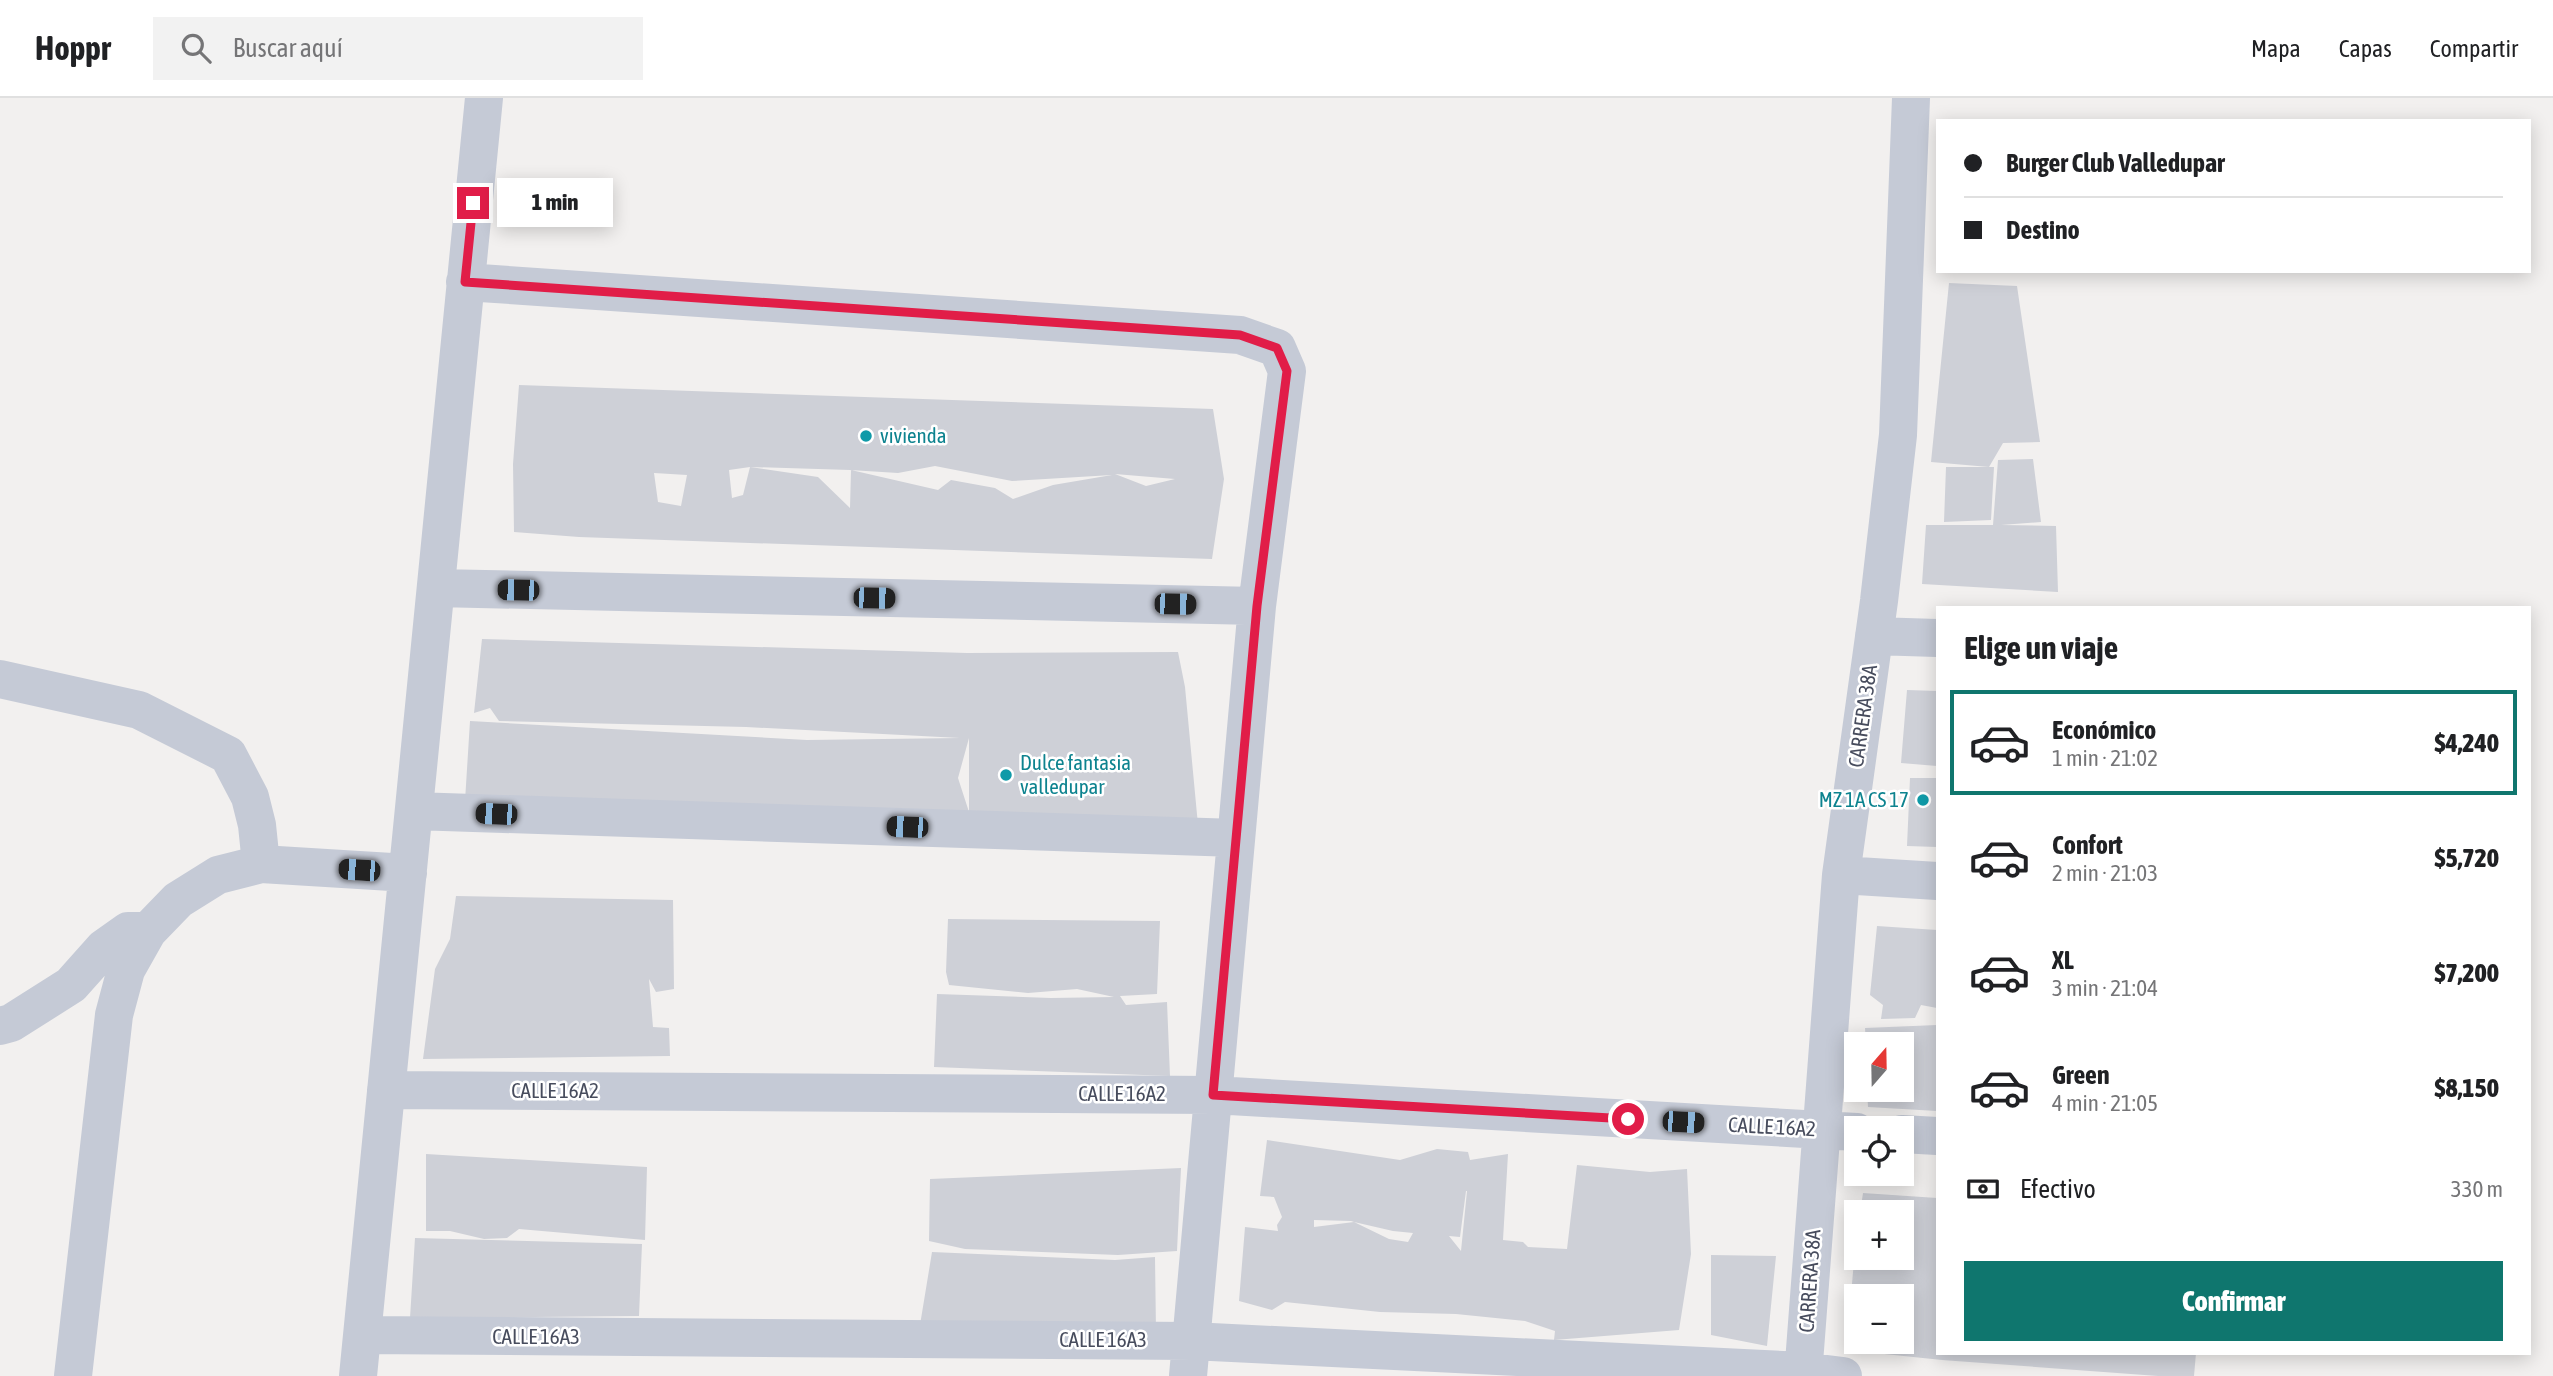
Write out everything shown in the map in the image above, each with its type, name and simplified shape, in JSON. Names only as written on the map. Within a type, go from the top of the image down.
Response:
[{"type":"street","points":[[358,1376],[484,98]]},
{"type":"street","name":"CARRERA 38A","points":[[1803,1374],[1839,1131],[1841,875],[1898,435],[1911,98]]},
{"type":"street","points":[[465,282],[1240,335],[1277,348],[1287,371],[1257,606],[1189,1359]]},
{"type":"street","points":[[436,588],[1257,606]]},
{"type":"street","points":[[1874,636],[1936,638]]},
{"type":"street","points":[[0,679],[139,710],[228,755],[250,797],[257,825],[261,863]]},
{"type":"street","points":[[414,811],[1236,838]]},
{"type":"street","points":[[73,1376],[114,1015],[126,970],[148,931],[178,900],[218,875],[261,863],[408,873]]},
{"type":"street","points":[[1841,875],[1936,881]]},
{"type":"street","points":[[0,1026],[10,1023],[71,985],[104,948],[128,930],[148,931]]},
{"type":"street","name":"CALLE 16A2","points":[[386,1090],[1213,1095],[1839,1131]]},
{"type":"street","points":[[1914,1135],[1936,1136]]},
{"type":"street","name":"CALLE 16A3","points":[[362,1335],[1843,1376]]},
{"type":"building","points":[[1949,283],[2017,286],[2040,442],[2003,443],[1989,467],[1931,462]]},
{"type":"building","points":[[519,385],[1213,409],[1224,479],[1212,559],[579,537],[514,532],[513,464]],"holes":[[[935,466],[1012,481],[1112,475],[1053,485],[1013,499],[995,488],[951,480],[938,490],[851,470],[898,473]],[[750,467],[851,470],[850,508],[818,477]],[[750,467],[743,495],[732,498],[729,470]],[[654,473],[687,475],[681,506],[658,502]],[[1115,474],[1175,479],[1146,486]]]},
{"type":"building","points":[[2033,459],[2041,522],[2001,525],[2056,526],[2058,592],[1922,584],[1926,525],[1993,525],[1998,460]]},
{"type":"building","points":[[1946,467],[1994,467],[1991,520],[1944,522]]},
{"type":"building","points":[[482,639],[967,653],[1178,652],[1185,687],[1198,825],[969,812],[465,801],[470,721],[807,740],[960,738],[746,727],[499,721],[490,708],[474,713]],"holes":[[[969,738],[969,812],[958,778]]]},
{"type":"building","points":[[1907,690],[1936,691],[1936,766],[1901,763]]},
{"type":"building","name":"MZ 1A CS 17","points":[[1910,778],[1936,778],[1936,847],[1907,846]]},
{"type":"building","points":[[456,896],[673,900],[674,989],[656,992],[649,979],[653,1027],[669,1028],[670,1056],[423,1059],[435,969],[450,939]]},
{"type":"building","points":[[948,919],[1160,921],[1157,994],[1120,996],[1126,1005],[1167,1002],[1170,1076],[934,1067],[937,994],[1114,997],[1077,989],[1028,993],[949,985],[946,972]]},
{"type":"building","points":[[1877,926],[1936,930],[1936,1008],[1921,1005],[1915,1018],[1881,1019],[1883,1005],[1870,995]]},
{"type":"building","points":[[1936,1025],[1936,1111],[1868,1107],[1868,1102],[1914,1102],[1914,1032],[1865,1032],[1865,1028]]},
{"type":"building","points":[[1267,1140],[1400,1160],[1437,1149],[1468,1152],[1470,1160],[1508,1154],[1503,1240],[1523,1242],[1528,1247],[1567,1249],[1577,1165],[1650,1172],[1687,1169],[1691,1254],[1679,1330],[1554,1340],[1555,1331],[1525,1321],[1456,1314],[1380,1312],[1285,1302],[1272,1310],[1239,1301],[1245,1227],[1278,1231],[1277,1225],[1282,1217],[1274,1197],[1260,1196]],"holes":[[[1467,1191],[1461,1251],[1449,1236],[1460,1237]],[[1314,1220],[1354,1222],[1314,1227]],[[1354,1222],[1413,1233],[1408,1242],[1389,1239]]]},
{"type":"building","points":[[426,1154],[647,1167],[645,1240],[519,1229],[507,1238],[484,1239],[450,1231],[426,1231]]},
{"type":"building","points":[[1181,1168],[1177,1251],[1118,1255],[965,1249],[929,1241],[930,1179]]},
{"type":"building","points":[[1863,1193],[1936,1198],[1936,1355],[2196,1355],[2194,1376],[2158,1376],[1884,1354],[1914,1354],[1914,1284],[1852,1284],[1853,1270],[1914,1270],[1914,1200],[1862,1200]]},
{"type":"building","points":[[415,1238],[642,1244],[639,1316],[410,1318]]},
{"type":"building","points":[[932,1252],[1115,1260],[1155,1257],[1156,1332],[920,1325]]},
{"type":"building","points":[[1711,1255],[1776,1256],[1767,1346],[1711,1335]]},
{"type":"place","name":"vivienda","points":[[866,436]]},
{"type":"place","name":"Dulce fantasia valledupar","points":[[1006,775]]},
{"type":"place","name":"MZ 1A CS 17","points":[[1923,800]]},
{"type":"route","points":[[473,203],[465,282],[1240,335],[1277,348],[1287,371],[1257,606],[1213,1095],[1628,1119]]}]
